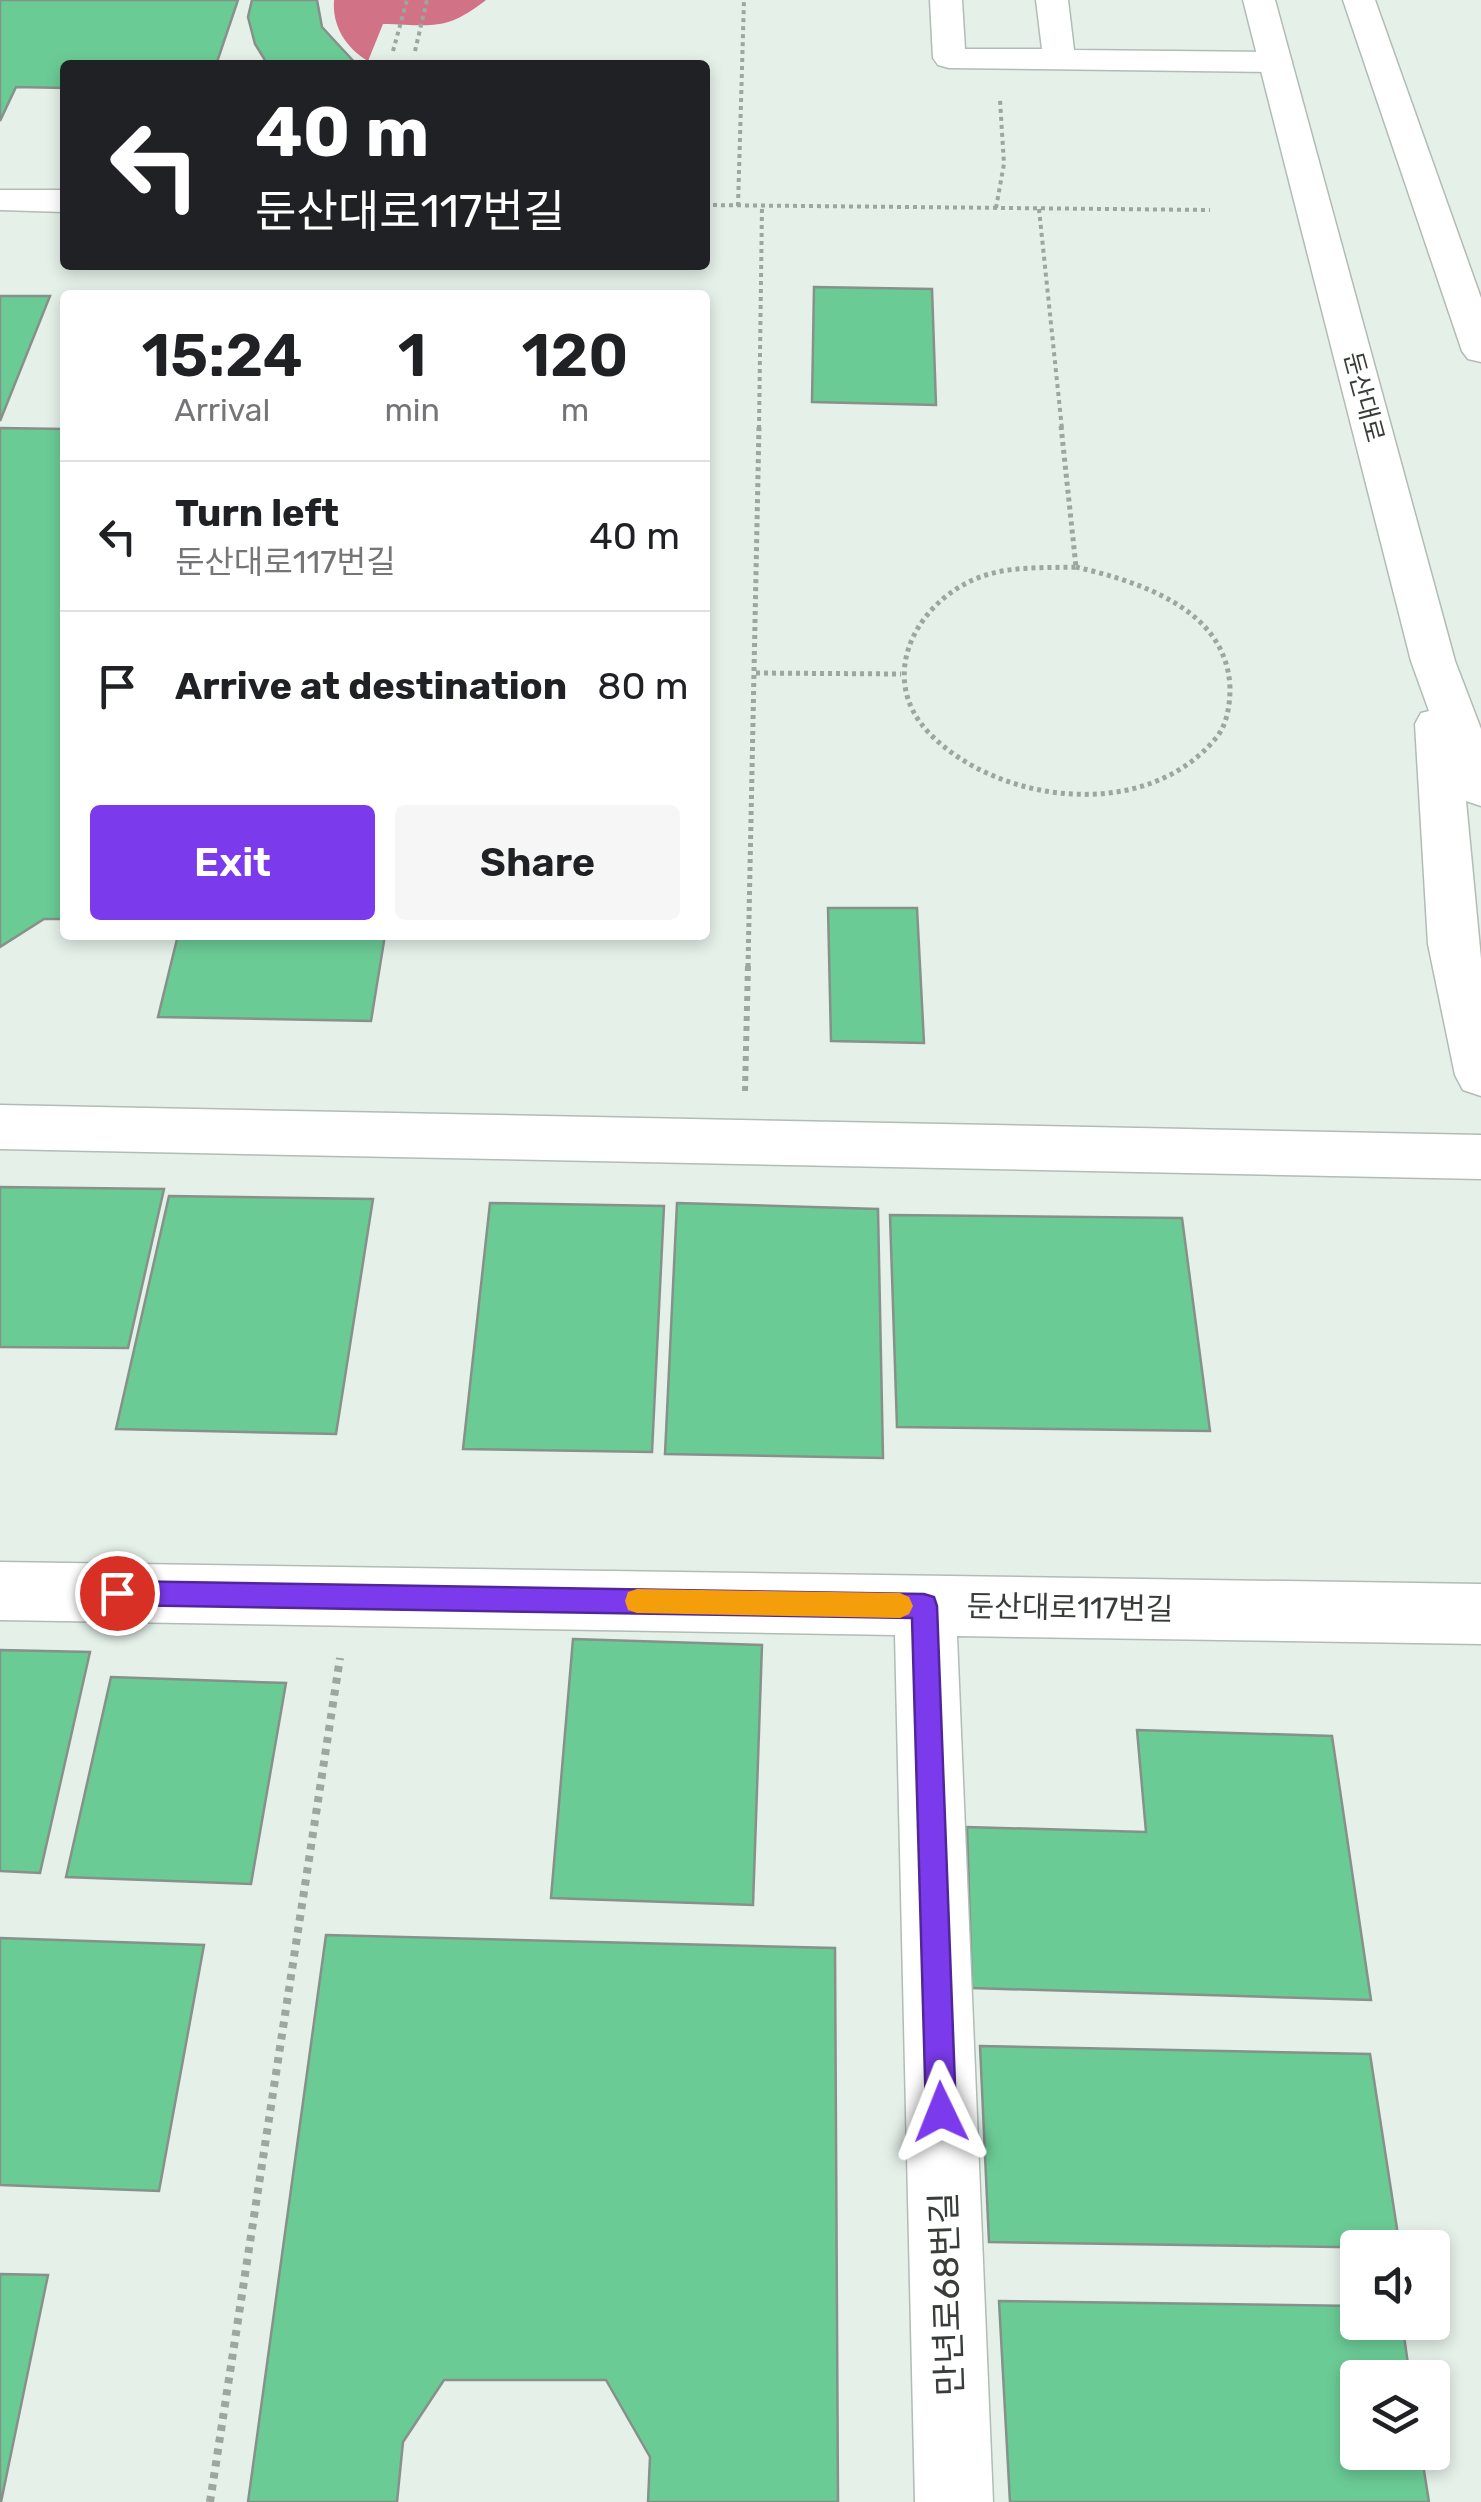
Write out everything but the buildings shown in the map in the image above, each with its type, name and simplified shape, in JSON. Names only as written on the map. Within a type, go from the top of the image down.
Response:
[{"type":"main road","points":[[946,0],[949,58],[1276,62]]},
{"type":"main road","points":[[1052,0],[1059,58]]},
{"type":"main road","name":"둔산대로","points":[[1259,0],[1433,661],[1481,790]]},
{"type":"main road","points":[[1359,0],[1481,350]]},
{"type":"main road","points":[[0,200],[60,201]]},
{"type":"main road","points":[[1433,661],[1453,944],[1481,1075]]},
{"type":"main road","points":[[0,1126],[1481,1158]]},
{"type":"main road","name":"둔산대로117번길","points":[[0,1591],[1481,1614]]},
{"type":"main road","name":"만년로68번길","points":[[924,1606],[954,2502]]},
{"type":"path","points":[[393,50],[407,0]]},
{"type":"path","points":[[415,50],[427,0]]},
{"type":"path","points":[[738,206],[744,0]]},
{"type":"path","points":[[996,208],[1004,164],[999,92]]},
{"type":"path","points":[[710,206],[1210,210]]},
{"type":"path","points":[[744,1099],[756,673],[762,206]]},
{"type":"path","points":[[1038,209],[1076,567]]},
{"type":"path","points":[[1076,567],[1128,579],[1175,602],[1210,633],[1228,668],[1231,703],[1217,737],[1187,765],[1144,785],[1092,793],[1037,790],[986,774],[944,748],[913,712],[901,674],[908,636],[933,604],[972,580],[1022,568],[1076,567]]},
{"type":"path","points":[[756,673],[901,674]]},
{"type":"path","points":[[210,2502],[350,1596]]},
{"type":"shaded area","points":[[334,0],[486,0],[448,22],[383,24],[368,60],[353,50],[335,19]]},
{"type":"slow traffic","points":[[637,1601],[900,1606]]},
{"type":"route","points":[[117,1593],[924,1606],[941,2112]]}]
